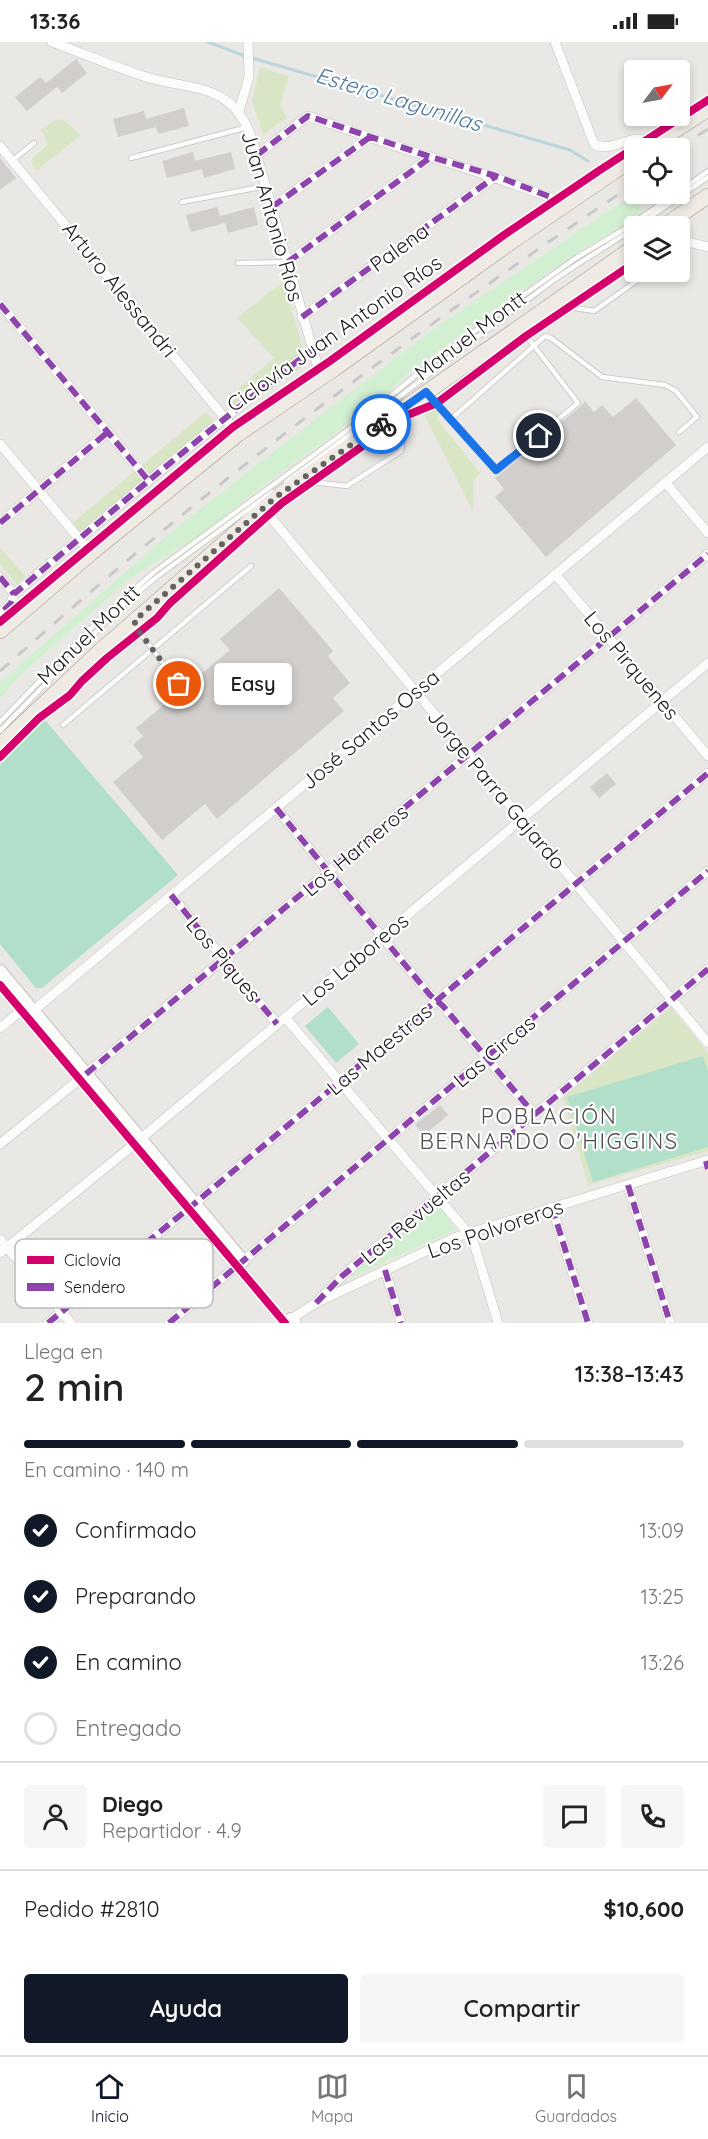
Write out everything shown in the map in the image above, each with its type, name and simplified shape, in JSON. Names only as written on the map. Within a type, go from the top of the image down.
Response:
[{"type":"main road","points":[[664,138],[708,109]]},
{"type":"main road","points":[[0,631],[238,434],[624,165]]},
{"type":"main road","points":[[680,216],[708,196]]},
{"type":"main road","name":"Manuel Montt","points":[[0,745],[62,685],[263,508],[624,254]]},
{"type":"street","name":"Juan Antonio Ríos","points":[[52,42],[146,77],[204,89],[226,100],[238,111],[248,127],[257,155],[321,378]]},
{"type":"street","points":[[238,111],[248,84],[250,69],[248,42]]},
{"type":"street","points":[[555,42],[594,144],[606,147],[624,143]]},
{"type":"street","points":[[257,155],[308,116],[496,176],[566,204]]},
{"type":"street","points":[[272,207],[370,137]]},
{"type":"street","name":"Arturo Alessandri","points":[[0,146],[238,434]]},
{"type":"street","points":[[288,262],[431,157]]},
{"type":"street","name":"Palena","points":[[302,317],[496,176]]},
{"type":"street","points":[[690,242],[708,247]]},
{"type":"street","points":[[0,304],[148,480]]},
{"type":"street","points":[[0,613],[11,603],[14,594],[148,480],[312,350]]},
{"type":"street","points":[[0,523],[108,432]]},
{"type":"street","points":[[0,444],[91,554]]},
{"type":"street","name":"José Santos Ossa","points":[[0,1028],[31,1008],[171,895],[708,447]]},
{"type":"street","points":[[665,482],[708,533]]},
{"type":"street","name":"Jorge Parra Gajardo","points":[[263,508],[708,1043]]},
{"type":"street","name":"Los Harneros","points":[[0,1144],[708,554]]},
{"type":"street","name":"Los Pirquenes","points":[[555,574],[708,756]]},
{"type":"street","points":[[0,577],[14,594]]},
{"type":"street","name":"Los Laboreos","points":[[17,1239],[708,663]]},
{"type":"street","name":"Las Maestras","points":[[151,1239],[708,773]]},
{"type":"street","points":[[276,807],[328,872],[535,1115]]},
{"type":"street","name":"Las Circas","points":[[213,1286],[708,871]]},
{"type":"street","name":"Los Piques","points":[[171,895],[277,1024]]},
{"type":"street","name":"Las Revueltas","points":[[316,1303],[340,1277],[708,969]]},
{"type":"street","points":[[0,971],[243,1261]]},
{"type":"street","points":[[285,1017],[468,1233],[474,1243],[498,1323]]},
{"type":"street","name":"Los Polvoreros","points":[[293,1321],[316,1303],[468,1233],[707,1163]]},
{"type":"street","points":[[628,1185],[670,1323]]},
{"type":"street","points":[[552,1208],[588,1323]]},
{"type":"street","points":[[0,1239],[4,1250],[15,1262]]},
{"type":"street","points":[[385,1270],[401,1323]]},
{"type":"street","points":[[58,1308],[71,1323]]},
{"type":"street","name":"Las Maestras","points":[[48,1323],[67,1308]]},
{"type":"street","name":"Las Circas","points":[[169,1323],[187,1308]]},
{"type":"lane","points":[[131,158],[248,127]]},
{"type":"lane","points":[[13,160],[34,143]]},
{"type":"lane","name":"Manuel Montt","points":[[690,184],[708,171]]},
{"type":"lane","name":"Manuel Montt","points":[[652,216],[708,177]]},
{"type":"lane","points":[[182,202],[266,186]]},
{"type":"lane","name":"Manuel Montt","points":[[0,722],[94,624],[154,572],[364,418],[416,375],[518,299],[576,258],[660,204]]},
{"type":"lane","name":"Manuel Montt","points":[[0,731],[108,618],[158,576],[365,424],[518,307],[624,235]]},
{"type":"lane","points":[[238,263],[288,262]]},
{"type":"lane","points":[[553,304],[594,311],[635,282]]},
{"type":"lane","points":[[426,392],[496,470],[578,403],[519,327]]},
{"type":"lane","points":[[451,419],[545,336],[551,338],[602,377],[665,385],[676,391],[697,417],[678,432]]},
{"type":"lane","points":[[306,477],[312,482],[347,486],[401,451],[405,407]]},
{"type":"lane","points":[[63,725],[251,566]]},
{"type":"lane","points":[[134,621],[153,651],[179,684]]},
{"type":"green space","points":[[260,67],[289,76],[280,105],[287,118],[263,134],[252,102]]},
{"type":"green space","points":[[63,119],[81,135],[36,171],[31,160],[47,145],[45,136],[40,130],[55,120]]},
{"type":"green space","points":[[624,200],[624,204],[638,204],[643,212],[637,216],[624,216],[624,225],[586,247],[510,299],[408,373],[382,399],[256,491],[208,530],[132,577],[44,654],[16,680],[0,699],[0,682],[171,532],[435,328]]},
{"type":"green space","points":[[284,281],[307,364],[237,413],[226,399],[274,358],[237,318]]},
{"type":"green space","points":[[432,405],[440,412],[437,419],[480,473],[473,482],[474,507],[472,509],[422,410]]},
{"type":"green space","points":[[206,412],[218,426],[82,538],[71,524]]},
{"type":"green space","points":[[0,547],[25,576],[17,584],[0,564]]},
{"type":"green space","points":[[44,719],[178,875],[42,988],[36,988],[0,944],[0,765]]},
{"type":"green space","points":[[328,1007],[359,1044],[336,1063],[305,1026]]},
{"type":"green space","points":[[671,1008],[708,1053],[708,1151],[588,1185],[563,1098]]},
{"type":"green space","points":[[703,1056],[708,1072],[708,1147],[593,1182],[567,1097]]},
{"type":"green space","points":[[435,1202],[457,1229],[353,1277],[349,1275]]},
{"type":"building","points":[[76,59],[87,73],[62,93],[57,87],[27,111],[15,97],[40,77],[46,83]]},
{"type":"building","points":[[184,108],[189,126],[158,134],[156,127],[118,137],[113,119],[144,111],[146,119]]},
{"type":"building","points":[[193,152],[195,161],[231,152],[235,169],[204,178],[202,169],[167,178],[162,161]]},
{"type":"building","points":[[0,158],[16,178],[0,190]]},
{"type":"building","points":[[217,207],[220,216],[254,207],[258,225],[228,233],[225,223],[191,232],[186,215]]},
{"type":"building","points":[[636,398],[676,445],[546,557],[495,497],[504,489],[495,478],[585,401],[594,412],[602,405],[613,417]]},
{"type":"building","points":[[279,588],[333,651],[328,656],[350,683],[333,698],[344,711],[217,819],[205,804],[162,840],[113,782],[143,757],[133,745],[143,736],[136,728],[230,650],[220,639]]},
{"type":"building","points":[[607,773],[616,784],[599,798],[590,787]]},
{"type":"building","points":[[440,1105],[448,1115],[424,1135],[415,1125]]},
{"type":"waterway","name":"Estero Lagunillas","points":[[208,42],[245,56]]},
{"type":"waterway","name":"Estero Lagunillas","points":[[252,58],[570,150],[588,161]]},
{"type":"railway","points":[[690,140],[708,129]]},
{"type":"railway","points":[[0,671],[155,537],[312,413],[471,296],[624,191]]},
{"type":"marked path","points":[[257,155],[308,116],[496,176],[561,201]]},
{"type":"marked path","points":[[272,207],[370,137]]},
{"type":"marked path","points":[[288,262],[431,157]]},
{"type":"marked path","points":[[302,317],[496,176]]},
{"type":"marked path","points":[[0,304],[148,480]]},
{"type":"marked path","points":[[4,610],[11,603],[14,594],[124,501],[312,350]]},
{"type":"marked path","points":[[0,523],[108,432]]},
{"type":"marked path","points":[[86,1074],[708,554]]},
{"type":"marked path","points":[[0,577],[14,594]]},
{"type":"marked path","points":[[151,1239],[708,773]]},
{"type":"marked path","points":[[276,808],[430,995],[443,1006],[535,1115]]},
{"type":"marked path","points":[[213,1286],[708,871]]},
{"type":"marked path","points":[[171,895],[277,1024]]},
{"type":"marked path","points":[[316,1303],[341,1277],[708,969]]},
{"type":"marked path","points":[[706,1161],[708,1169]]},
{"type":"marked path","points":[[628,1185],[670,1323]]},
{"type":"marked path","points":[[552,1207],[588,1323]]},
{"type":"marked path","points":[[385,1270],[401,1323]]},
{"type":"marked path","points":[[48,1323],[66,1308]]},
{"type":"marked path","points":[[169,1323],[187,1308]]},
{"type":"cycle path","name":"Ciclovía Juan Antonio Ríos","points":[[0,622],[233,427],[330,361],[504,235],[708,100]]},
{"type":"cycle path","points":[[0,757],[39,718],[70,695],[107,658],[157,618],[170,603],[282,503],[405,416],[437,403],[526,336],[624,270]]},
{"type":"cycle path","points":[[0,985],[285,1323]]},
{"type":"way so far","points":[[179,684],[140,633],[134,621],[276,497],[381,424]]},
{"type":"place","name":"Easy","points":[[179,684]]},
{"type":"district","name":"POBLACIÓN BERNARDO O'HIGGINS","points":[[549,1128]]},
{"type":"route","points":[[381,424],[426,392],[496,470],[539,436]]}]
